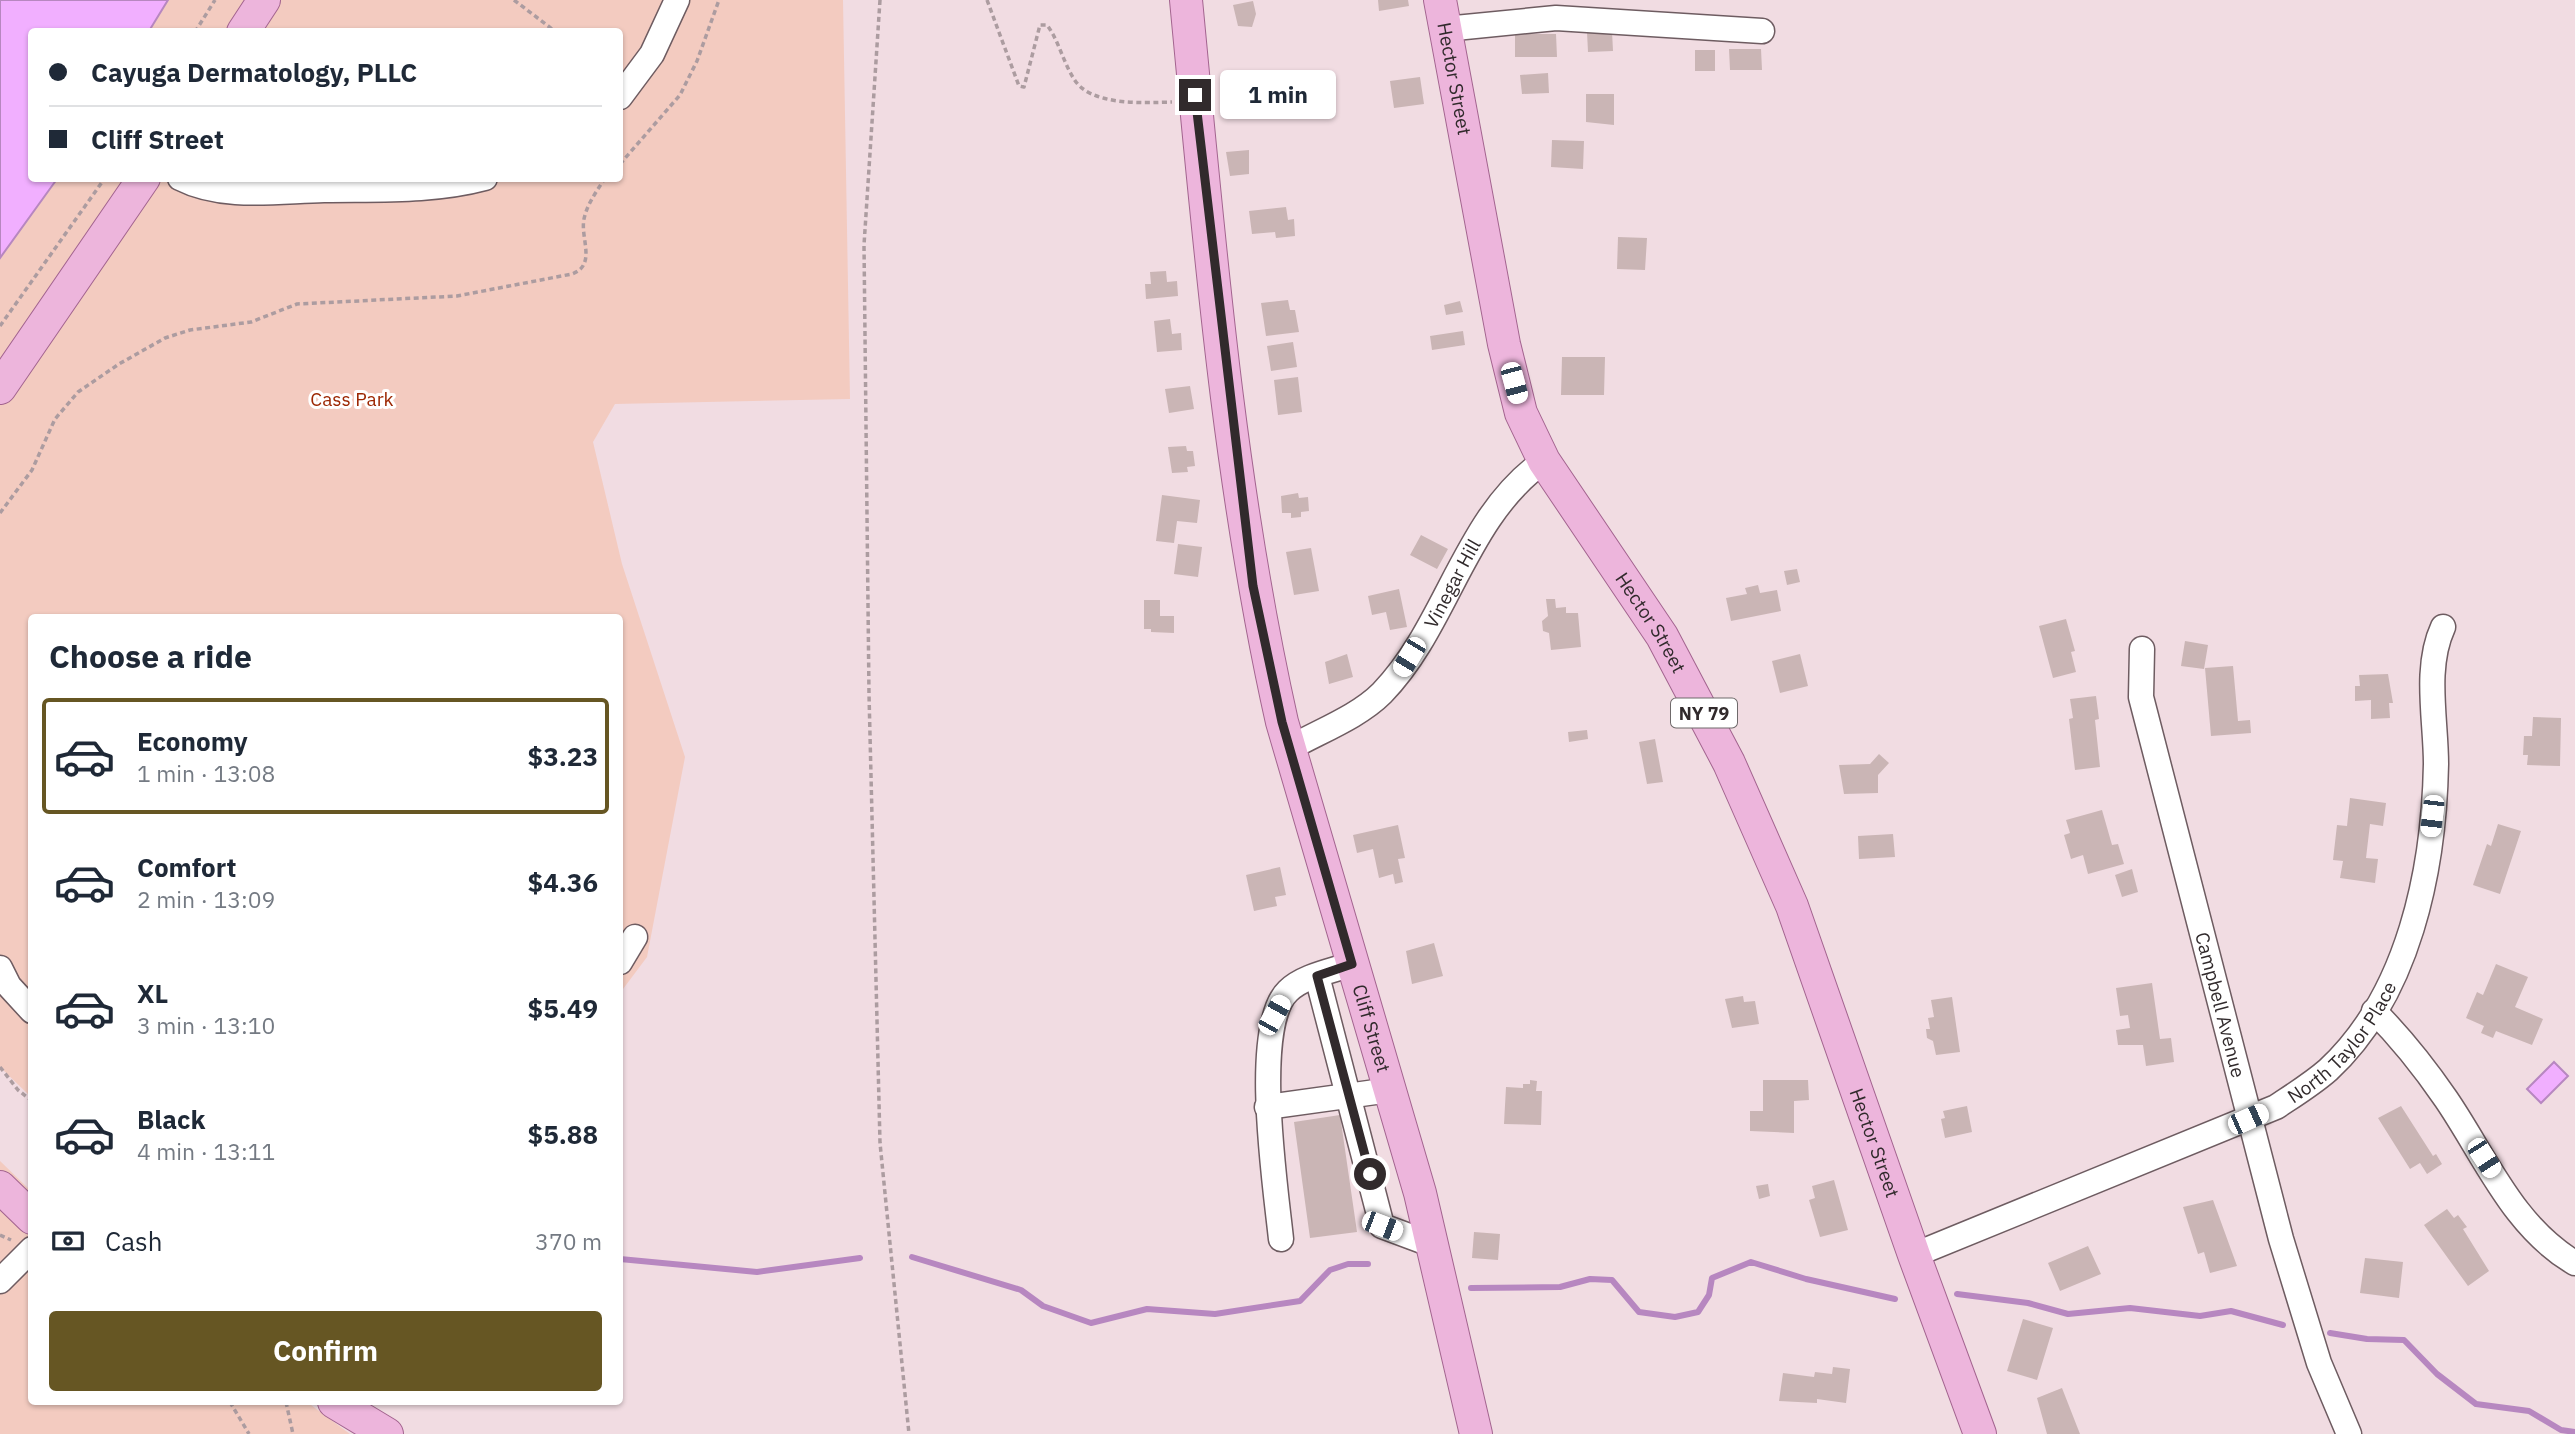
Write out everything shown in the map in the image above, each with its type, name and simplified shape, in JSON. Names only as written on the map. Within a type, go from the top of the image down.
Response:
[{"type":"main road","points":[[246,28],[264,0]]},
{"type":"main road","name":"Cliff Street","points":[[1186,0],[1206,201],[1247,545],[1267,654],[1290,748],[1433,1245],[1476,1434]]},
{"type":"main road","name":"Hector Street","points":[[1442,15],[1504,344],[1521,413],[1544,461],[1662,636],[1729,763],[1792,906],[1914,1255],[1980,1434]]},
{"type":"main road","points":[[0,388],[141,182]]},
{"type":"main road","points":[[0,1187],[28,1214]]},
{"type":"main road","points":[[339,1405],[387,1434]]},
{"type":"street","points":[[623,93],[652,54],[677,0]]},
{"type":"street","points":[[1442,15],[1762,31]]},
{"type":"street","points":[[188,182],[197,187],[248,192],[422,189],[462,182]]},
{"type":"street","name":"Vinegar Hill","points":[[1290,748],[1381,694],[1400,671],[1496,509],[1510,489],[1544,461]]},
{"type":"street","name":"North Taylor Place","points":[[1914,1255],[2276,1107],[2328,1069],[2351,1045],[2374,1011],[2401,959],[2415,914],[2427,860],[2436,763],[2433,659],[2443,627]]},
{"type":"street","name":"Campbell Avenue","points":[[2142,649],[2141,697],[2248,1119],[2319,1363],[2349,1434]]},
{"type":"street","points":[[623,957],[635,937]]},
{"type":"street","points":[[1281,1239],[1267,1107],[1274,1015],[1287,991],[1317,976],[1352,964]]},
{"type":"street","points":[[1317,976],[1351,1096],[1382,1226],[1433,1245]]},
{"type":"street","points":[[3,982],[28,1007]]},
{"type":"street","points":[[2374,1011],[2398,1035],[2446,1099],[2522,1218],[2540,1239],[2575,1263]]},
{"type":"street","points":[[1267,1107],[1390,1090]]},
{"type":"street","points":[[0,1281],[28,1252]]},
{"type":"path","points":[[198,28],[215,0]]},
{"type":"path","points":[[514,0],[551,28]]},
{"type":"path","points":[[623,161],[680,95],[697,61],[719,0]]},
{"type":"path","points":[[880,0],[864,245],[869,694],[880,1143],[909,1434]]},
{"type":"path","points":[[987,0],[1018,86],[1024,87],[1040,24],[1047,25],[1074,81],[1085,92],[1139,102],[1181,101]]},
{"type":"path","points":[[0,326],[102,182]]},
{"type":"path","points":[[0,513],[32,470],[55,419],[78,392],[119,364],[165,338],[190,330],[251,322],[297,304],[457,296],[572,274],[585,264],[587,257],[583,221],[587,208],[603,182]]},
{"type":"path","points":[[0,1067],[18,1090],[28,1098]]},
{"type":"path","points":[[232,1405],[249,1434]]},
{"type":"path","points":[[287,1405],[293,1434]]},
{"type":"green space","name":"Cass Park","points":[[168,0],[843,0],[850,399],[615,404],[593,442],[622,564],[685,757],[647,957],[623,989],[623,614],[28,614],[28,1094],[0,1067],[0,258],[55,182],[623,182],[623,28],[151,28]]},
{"type":"green space","points":[[0,1161],[28,1188],[28,1405],[311,1405],[350,1434],[0,1434]]},
{"type":"shaded area","points":[[0,0],[168,0],[151,28],[28,28],[28,182],[55,182],[0,258]]},
{"type":"shaded area","points":[[2554,1062],[2568,1076],[2541,1103],[2527,1089]]},
{"type":"building","points":[[1378,0],[1408,0],[1409,6],[1379,11]]},
{"type":"building","points":[[1253,1],[1256,14],[1252,27],[1238,26],[1233,5]]},
{"type":"building","points":[[1612,31],[1613,51],[1588,52],[1587,32]]},
{"type":"building","points":[[1515,34],[1556,34],[1557,57],[1515,57]]},
{"type":"building","points":[[1729,49],[1761,49],[1762,70],[1730,70]]},
{"type":"building","points":[[1695,50],[1715,50],[1715,71],[1695,71]]},
{"type":"building","points":[[1548,73],[1549,93],[1522,94],[1520,75]]},
{"type":"building","points":[[1420,77],[1424,104],[1394,108],[1390,81]]},
{"type":"building","points":[[1256,92],[1261,108],[1259,114],[1239,118],[1234,96]]},
{"type":"building","points":[[1586,94],[1614,94],[1614,125],[1586,122]]},
{"type":"building","points":[[1552,140],[1584,141],[1583,169],[1551,167]]},
{"type":"building","points":[[1249,150],[1249,174],[1230,176],[1226,152]]},
{"type":"building","points":[[1286,207],[1288,220],[1294,219],[1295,236],[1276,238],[1275,232],[1252,234],[1249,211]]},
{"type":"building","points":[[1618,237],[1647,238],[1645,270],[1617,269]]},
{"type":"building","points":[[1166,271],[1167,282],[1177,281],[1178,296],[1146,299],[1145,284],[1151,284],[1150,272]]},
{"type":"building","points":[[1288,300],[1290,310],[1295,310],[1299,332],[1266,336],[1261,303]]},
{"type":"building","points":[[1460,301],[1463,312],[1446,315],[1444,305]]},
{"type":"building","points":[[1170,319],[1172,334],[1181,333],[1182,350],[1157,352],[1154,321]]},
{"type":"building","points":[[1463,331],[1465,345],[1432,350],[1430,336]]},
{"type":"building","points":[[1293,342],[1297,367],[1271,371],[1267,346]]},
{"type":"building","points":[[1562,357],[1605,357],[1604,395],[1561,395]]},
{"type":"building","points":[[1298,377],[1302,412],[1278,415],[1274,380]]},
{"type":"building","points":[[1190,386],[1194,409],[1169,413],[1165,389]]},
{"type":"building","points":[[1186,446],[1187,451],[1193,451],[1195,466],[1187,467],[1188,472],[1172,473],[1168,447]]},
{"type":"building","points":[[1298,493],[1299,498],[1308,497],[1309,511],[1301,512],[1301,517],[1291,518],[1291,513],[1282,513],[1281,496]]},
{"type":"building","points":[[1162,495],[1200,500],[1197,523],[1177,521],[1174,543],[1156,541]]},
{"type":"building","points":[[1421,535],[1448,549],[1437,569],[1410,555]]},
{"type":"building","points":[[1178,544],[1202,547],[1198,577],[1174,574]]},
{"type":"building","points":[[1311,548],[1319,591],[1294,595],[1286,552]]},
{"type":"building","points":[[1797,569],[1800,582],[1787,585],[1784,571]]},
{"type":"building","points":[[1758,585],[1760,593],[1777,590],[1781,611],[1731,621],[1726,598],[1747,594],[1745,588]]},
{"type":"building","points":[[1399,589],[1407,627],[1390,630],[1386,612],[1372,615],[1368,596]]},
{"type":"building","points":[[1546,599],[1555,599],[1556,608],[1566,607],[1566,613],[1578,613],[1581,647],[1551,650],[1549,633],[1543,631],[1542,621],[1548,616]]},
{"type":"building","points":[[1144,600],[1160,600],[1160,616],[1174,616],[1174,633],[1144,629]]},
{"type":"building","points":[[2066,619],[2075,651],[2071,652],[2076,672],[2053,678],[2039,626]]},
{"type":"building","points":[[2185,641],[2208,645],[2204,669],[2181,666]]},
{"type":"building","points":[[1347,654],[1353,677],[1329,684],[1325,662]]},
{"type":"building","points":[[1800,654],[1808,686],[1780,693],[1772,661]]},
{"type":"building","points":[[2233,666],[2238,721],[2250,720],[2251,733],[2211,736],[2205,668]]},
{"type":"building","points":[[2388,674],[2393,703],[2389,703],[2390,718],[2371,719],[2371,700],[2355,701],[2355,686],[2360,686],[2359,675]]},
{"type":"building","points":[[2096,696],[2099,719],[2095,720],[2100,767],[2075,770],[2069,719],[2073,718],[2070,699]]},
{"type":"building","points":[[2533,717],[2561,718],[2560,766],[2527,765],[2528,755],[2523,755],[2524,736],[2532,736]]},
{"type":"building","points":[[1587,730],[1588,739],[1569,742],[1568,732]]},
{"type":"building","points":[[1655,739],[1663,782],[1647,784],[1639,742]]},
{"type":"building","points":[[1879,754],[1889,763],[1878,775],[1878,793],[1844,794],[1839,765],[1870,764]]},
{"type":"building","points":[[2350,798],[2386,803],[2383,826],[2370,824],[2366,858],[2378,859],[2375,883],[2340,878],[2343,861],[2333,860],[2337,825],[2347,826]]},
{"type":"building","points":[[2102,810],[2112,845],[2118,844],[2124,864],[2088,874],[2083,855],[2071,859],[2064,835],[2070,833],[2066,820]]},
{"type":"building","points":[[2498,824],[2521,831],[2500,894],[2473,885],[2487,844],[2491,846]]},
{"type":"building","points":[[1398,825],[1405,858],[1398,859],[1403,882],[1395,884],[1393,874],[1379,878],[1373,849],[1357,853],[1353,835]]},
{"type":"building","points":[[1893,834],[1895,857],[1859,859],[1858,836]]},
{"type":"building","points":[[1280,867],[1286,895],[1275,897],[1277,906],[1254,911],[1246,875]]},
{"type":"building","points":[[2132,869],[2138,892],[2122,897],[2115,875]]},
{"type":"building","points":[[1434,943],[1443,976],[1412,984],[1406,951]]},
{"type":"building","points":[[2496,964],[2528,977],[2515,1007],[2543,1019],[2532,1045],[2496,1031],[2493,1038],[2481,1033],[2484,1026],[2466,1018],[2477,992],[2483,995]]},
{"type":"building","points":[[2152,983],[2160,1039],[2171,1038],[2174,1062],[2146,1066],[2143,1045],[2118,1045],[2116,1030],[2130,1028],[2128,1015],[2120,1016],[2116,988]]},
{"type":"building","points":[[1743,996],[1744,1002],[1755,1001],[1759,1024],[1732,1028],[1725,999]]},
{"type":"building","points":[[1952,997],[1960,1052],[1936,1055],[1933,1041],[1927,1038],[1926,1029],[1930,1029],[1928,1018],[1934,1017],[1931,1000]]},
{"type":"building","points":[[1530,1080],[1537,1081],[1536,1091],[1542,1091],[1541,1125],[1504,1124],[1506,1087],[1523,1088],[1523,1084],[1530,1084]]},
{"type":"building","points":[[1763,1080],[1808,1080],[1809,1100],[1794,1101],[1794,1133],[1750,1131],[1750,1111],[1763,1111]]},
{"type":"building","points":[[1967,1106],[1972,1132],[1945,1138],[1941,1119],[1945,1118],[1943,1111]]},
{"type":"building","points":[[2401,1106],[2433,1156],[2436,1154],[2442,1164],[2427,1174],[2420,1163],[2410,1169],[2378,1118]]},
{"type":"building","points":[[1340,1115],[1357,1232],[1310,1238],[1294,1122]]},
{"type":"building","points":[[1834,1180],[1848,1230],[1820,1237],[1809,1200],[1815,1198],[1812,1186]]},
{"type":"building","points":[[1768,1184],[1770,1196],[1759,1199],[1756,1186]]},
{"type":"building","points":[[2213,1200],[2237,1266],[2210,1273],[2204,1252],[2198,1254],[2183,1207]]},
{"type":"building","points":[[2447,1209],[2454,1218],[2458,1215],[2467,1227],[2463,1229],[2489,1271],[2468,1286],[2424,1225]]},
{"type":"building","points":[[1474,1232],[1500,1234],[1498,1260],[1472,1258]]},
{"type":"building","points":[[2088,1246],[2101,1274],[2060,1291],[2048,1263]]},
{"type":"building","points":[[2365,1258],[2403,1262],[2399,1298],[2360,1293]]},
{"type":"building","points":[[2023,1319],[2053,1328],[2037,1380],[2007,1371]]},
{"type":"building","points":[[1833,1367],[1850,1369],[1846,1403],[1817,1399],[1817,1403],[1779,1401],[1783,1373],[1814,1377],[1815,1372],[1832,1374]]},
{"type":"building","points":[[2062,1388],[2080,1434],[2047,1434],[2037,1398]]},
{"type":"waterway","points":[[912,1257],[1021,1290],[1043,1306],[1091,1323],[1147,1309],[1215,1314],[1300,1301],[1330,1270],[1348,1264],[1368,1264]]},
{"type":"waterway","points":[[623,1259],[757,1272],[860,1258]]},
{"type":"waterway","points":[[1471,1288],[1560,1287],[1590,1279],[1612,1280],[1639,1312],[1675,1317],[1698,1312],[1709,1295],[1712,1278],[1751,1262],[1806,1279],[1895,1299]]},
{"type":"waterway","points":[[1957,1294],[2028,1303],[2068,1314],[2130,1308],[2200,1316],[2231,1311],[2283,1325]]},
{"type":"waterway","points":[[2330,1333],[2367,1339],[2404,1340],[2437,1374],[2476,1404],[2529,1411],[2561,1430],[2575,1432]]},
{"type":"route","points":[[1195,95],[1253,586],[1282,722],[1352,964],[1317,976],[1370,1174]]}]
